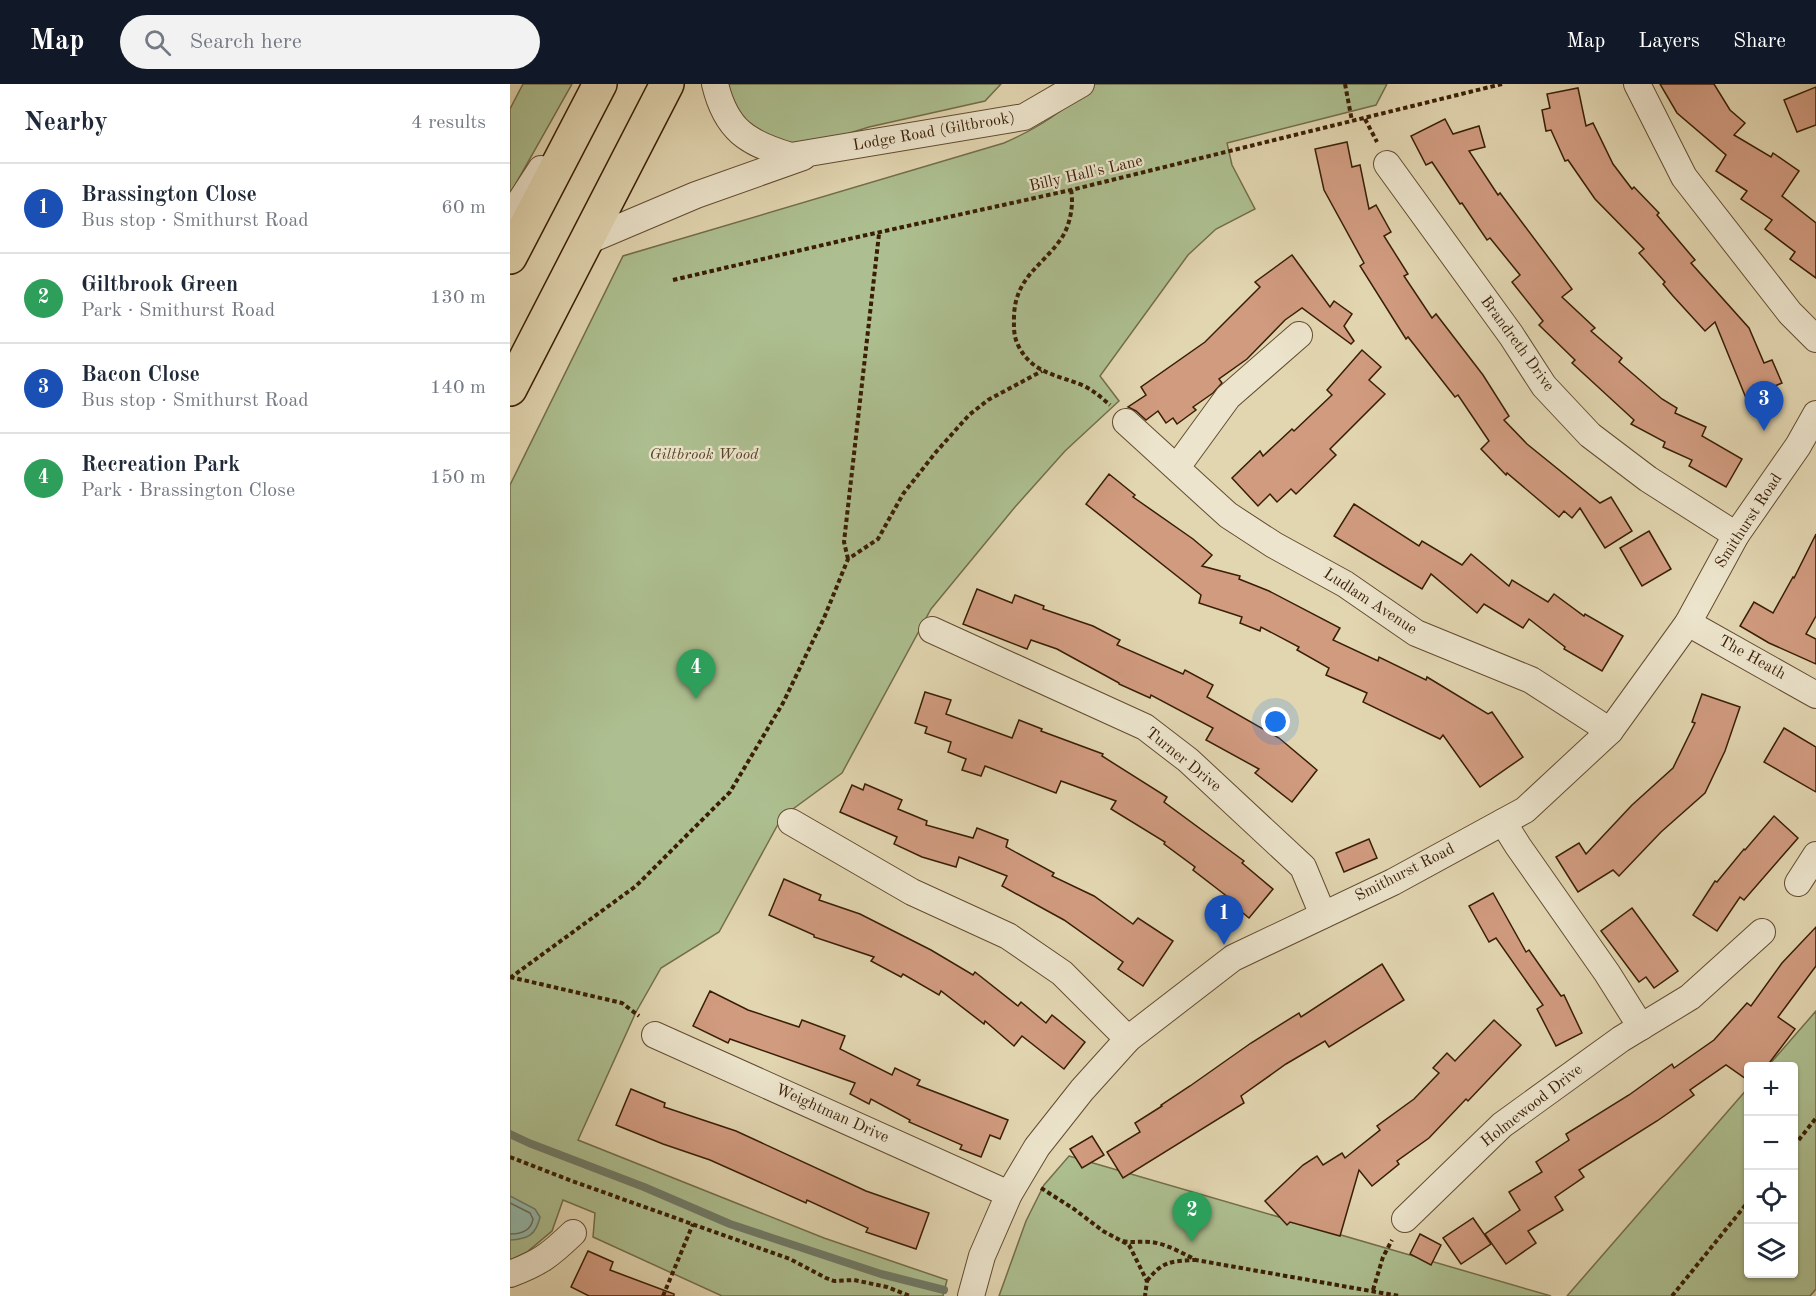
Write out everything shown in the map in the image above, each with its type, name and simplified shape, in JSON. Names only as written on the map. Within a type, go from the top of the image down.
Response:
[{"type":"highway","points":[[510,389],[667,84]]},
{"type":"highway","points":[[510,257],[595,94]]},
{"type":"street","points":[[715,84],[720,105],[730,122],[746,139],[791,156],[814,152]]},
{"type":"street","name":"Lodge Road (Giltbrook)","points":[[814,152],[1024,117],[1081,84]]},
{"type":"street","points":[[1637,84],[1684,177],[1790,313],[1816,339]]},
{"type":"street","points":[[510,217],[595,94]]},
{"type":"street","points":[[585,242],[677,202],[814,152]]},
{"type":"street","name":"Brandreth Drive","points":[[1388,164],[1544,386],[1590,435],[1648,479],[1736,535]]},
{"type":"street","points":[[1177,468],[1228,397],[1299,335]]},
{"type":"street","name":"Smithurst Road","points":[[971,1296],[982,1256],[1015,1185],[1043,1139],[1082,1090],[1128,1039],[1233,958],[1393,882],[1525,810],[1610,731],[1688,623],[1736,535],[1798,446],[1816,414]]},
{"type":"street","name":"Ludlam Avenue","points":[[1119,415],[1228,516],[1274,545],[1346,584],[1416,633],[1531,680],[1610,731]]},
{"type":"street","name":"The Heath","points":[[1688,623],[1816,695]]},
{"type":"street","name":"Turner Drive","points":[[932,630],[1145,728],[1188,760],[1303,867],[1323,915]]},
{"type":"street","points":[[791,822],[912,892],[1008,936],[1062,973],[1128,1039]]},
{"type":"street","points":[[1503,822],[1607,973],[1641,1027]]},
{"type":"street","points":[[1798,883],[1816,855]]},
{"type":"street","name":"Holmewood Drive","points":[[1405,1219],[1502,1125],[1612,1045],[1690,997],[1762,932]]},
{"type":"street","name":"Weightman Drive","points":[[655,1035],[1015,1185]]},
{"type":"street","points":[[510,1274],[533,1265],[573,1233]]},
{"type":"path","points":[[1345,84],[1352,121]]},
{"type":"path","name":"Billy Hall's Lane","points":[[673,280],[1071,190],[1502,84]]},
{"type":"path","points":[[1071,190],[1073,202],[1062,238],[1033,269],[1020,287],[1016,300],[1013,333],[1026,357],[1042,371],[1084,386],[1098,394],[1119,415]]},
{"type":"path","points":[[848,559],[844,542],[879,234]]},
{"type":"path","points":[[510,978],[636,886],[730,792],[783,703],[824,618],[848,559],[878,539],[903,494],[969,415],[988,400],[1042,371]]},
{"type":"path","points":[[510,978],[622,1002],[636,1012],[655,1035]]},
{"type":"path","points":[[1798,1141],[1816,1118]]},
{"type":"path","points":[[510,1157],[572,1182],[790,1259],[834,1281],[854,1280],[887,1287],[910,1296]]},
{"type":"path","points":[[1015,1185],[1074,1209],[1103,1231],[1129,1245],[1148,1281]]},
{"type":"path","points":[[1672,1296],[1744,1208]]},
{"type":"path","points":[[1373,1290],[1383,1257],[1405,1219]]},
{"type":"path","points":[[663,1296],[693,1224]]},
{"type":"path","points":[[1122,1241],[1152,1242],[1168,1246],[1196,1260]]},
{"type":"path","points":[[1145,1296],[1148,1281],[1156,1269],[1164,1264],[1196,1260],[1399,1296]]},
{"type":"green space","points":[[523,84],[572,84],[510,194],[510,109]]},
{"type":"green space","points":[[723,84],[1001,84],[985,101],[869,127],[815,144],[779,142],[750,129],[722,91]]},
{"type":"green space","name":"Giltbrook Wood","points":[[1091,84],[1387,84],[1376,105],[1227,143],[1232,165],[1255,209],[1216,229],[1188,255],[1100,376],[1119,401],[1065,451],[1015,507],[931,609],[842,773],[782,817],[719,932],[661,968],[636,1012],[578,1140],[824,1238],[947,1280],[943,1296],[722,1296],[593,1237],[595,1213],[563,1200],[552,1231],[527,1252],[510,1260],[510,485],[623,256],[1004,143],[1050,118]]},
{"type":"green space","points":[[1816,1011],[1816,1289],[1810,1296],[1567,1296],[1744,1093],[1744,1278],[1798,1278],[1798,1062],[1771,1062]]},
{"type":"green space","points":[[1069,1156],[1551,1296],[999,1296],[1026,1221],[1044,1185]]},
{"type":"water","points":[[510,1196],[535,1209],[540,1217],[533,1232],[522,1239],[510,1240]]},
{"type":"building","points":[[1660,84],[1714,84],[1730,110],[1745,123],[1734,135],[1771,157],[1773,153],[1799,171],[1782,196],[1816,223],[1816,278],[1790,259],[1795,252],[1765,229],[1772,220],[1741,199],[1747,191],[1716,171],[1726,155],[1677,113]]},
{"type":"building","points":[[1816,87],[1816,125],[1797,132],[1784,100]]},
{"type":"building","points":[[1578,88],[1586,126],[1593,123],[1613,164],[1632,189],[1634,187],[1659,213],[1657,215],[1695,260],[1691,263],[1749,328],[1764,363],[1772,360],[1782,383],[1746,398],[1715,322],[1705,331],[1673,296],[1663,284],[1665,282],[1639,253],[1644,249],[1595,199],[1568,160],[1565,161],[1551,130],[1546,131],[1542,110],[1550,108],[1547,94]]},
{"type":"building","points":[[1445,119],[1453,134],[1479,126],[1485,147],[1469,151],[1498,195],[1500,193],[1572,289],[1562,297],[1595,328],[1591,331],[1622,358],[1619,362],[1662,399],[1677,408],[1675,413],[1706,427],[1702,436],[1742,459],[1726,487],[1689,466],[1692,460],[1663,447],[1665,442],[1631,424],[1634,420],[1572,363],[1575,360],[1539,325],[1543,321],[1512,282],[1520,275],[1490,238],[1487,240],[1432,162],[1426,165],[1411,136]]},
{"type":"building","points":[[1347,142],[1352,167],[1360,165],[1369,209],[1376,205],[1391,232],[1384,236],[1408,274],[1404,276],[1432,318],[1436,314],[1483,375],[1509,416],[1504,420],[1527,444],[1600,503],[1611,497],[1632,531],[1605,548],[1580,508],[1572,518],[1564,511],[1559,517],[1507,473],[1506,475],[1481,449],[1489,441],[1458,395],[1455,397],[1408,337],[1406,339],[1360,266],[1364,263],[1324,190],[1315,149]]},
{"type":"building","points":[[1292,255],[1330,307],[1334,301],[1352,314],[1344,326],[1354,341],[1351,344],[1302,308],[1285,320],[1247,359],[1219,379],[1222,383],[1213,393],[1193,407],[1196,410],[1177,424],[1173,418],[1166,423],[1158,411],[1146,420],[1128,407],[1146,395],[1141,387],[1205,342],[1260,287],[1255,282]]},
{"type":"building","points":[[1362,350],[1381,367],[1369,380],[1385,394],[1330,449],[1336,455],[1296,494],[1291,489],[1277,502],[1270,494],[1258,506],[1232,478],[1260,451],[1263,456],[1292,429],[1294,431],[1332,395],[1327,390]]},
{"type":"building","points":[[1109,474],[1135,495],[1133,497],[1212,555],[1202,566],[1240,576],[1239,579],[1269,591],[1340,628],[1333,640],[1378,661],[1379,657],[1426,680],[1427,677],[1488,714],[1492,712],[1523,757],[1480,787],[1443,735],[1440,739],[1363,702],[1367,693],[1326,675],[1329,668],[1297,650],[1299,647],[1261,627],[1260,631],[1240,623],[1242,617],[1199,603],[1201,595],[1086,504]]},
{"type":"building","points":[[1354,504],[1419,546],[1422,541],[1462,565],[1471,554],[1509,586],[1512,580],[1548,602],[1554,594],[1584,616],[1585,614],[1623,636],[1602,671],[1564,649],[1565,647],[1529,619],[1523,628],[1484,604],[1477,613],[1431,574],[1422,589],[1334,536]]},
{"type":"building","points":[[1649,531],[1671,569],[1642,586],[1620,548]]},
{"type":"building","points":[[1816,534],[1816,616],[1806,634],[1816,639],[1816,664],[1769,643],[1740,626],[1754,602],[1773,613]]},
{"type":"building","points":[[977,589],[1012,603],[1015,595],[1044,606],[1043,609],[1093,626],[1120,640],[1117,645],[1183,674],[1185,670],[1213,685],[1207,697],[1279,738],[1317,770],[1292,802],[1255,773],[1259,769],[1206,740],[1213,728],[1151,695],[1150,698],[1119,684],[1057,649],[1031,640],[1027,649],[963,624]]},
{"type":"building","points":[[925,692],[951,700],[946,714],[1012,738],[1019,720],[1042,729],[1041,731],[1103,754],[1102,756],[1167,797],[1164,802],[1244,861],[1242,863],[1273,889],[1249,918],[1231,903],[1233,901],[1193,870],[1195,867],[1164,844],[1165,842],[1111,809],[1116,801],[1061,781],[1056,793],[985,766],[981,776],[962,770],[966,759],[948,752],[951,742],[925,733],[927,727],[915,723]]},
{"type":"building","points":[[1702,694],[1740,707],[1725,751],[1705,793],[1661,832],[1619,876],[1613,870],[1578,892],[1556,857],[1579,843],[1586,854],[1632,805],[1673,768],[1695,723],[1692,722]]},
{"type":"building","points":[[1784,728],[1816,747],[1816,792],[1764,762]]},
{"type":"building","points":[[865,784],[902,800],[898,809],[927,821],[926,825],[973,838],[977,828],[1008,840],[1006,847],[1054,873],[1052,876],[1094,896],[1133,924],[1138,918],[1173,941],[1143,986],[1118,969],[1123,962],[1064,920],[1002,886],[1007,876],[959,857],[956,867],[922,857],[894,844],[897,837],[840,812],[852,785],[863,790]]},
{"type":"building","points":[[1774,816],[1798,838],[1744,900],[1740,897],[1717,931],[1693,915],[1715,881],[1717,882]]},
{"type":"building","points":[[1369,839],[1377,858],[1344,872],[1336,853]]},
{"type":"building","points":[[784,879],[821,895],[819,900],[860,914],[931,950],[973,975],[975,972],[1018,1006],[1021,1002],[1046,1023],[1052,1015],[1085,1042],[1064,1069],[1022,1036],[1014,1046],[985,1021],[984,1024],[941,991],[939,995],[903,974],[901,977],[871,961],[874,957],[814,937],[769,915]]},
{"type":"building","points":[[1493,893],[1526,952],[1529,950],[1561,996],[1564,995],[1582,1033],[1556,1046],[1537,1009],[1543,1005],[1496,938],[1489,942],[1469,906]]},
{"type":"building","points":[[1632,908],[1678,971],[1654,988],[1646,977],[1639,982],[1601,931]]},
{"type":"building","points":[[1816,927],[1816,966],[1778,1017],[1795,1029],[1770,1062],[1744,1062],[1744,1078],[1726,1065],[1690,1090],[1694,1095],[1579,1170],[1584,1177],[1555,1197],[1563,1210],[1528,1231],[1536,1243],[1506,1264],[1485,1234],[1520,1210],[1509,1192],[1542,1172],[1536,1162],[1569,1140],[1566,1134],[1629,1095],[1672,1064],[1674,1068],[1714,1040],[1747,1003],[1751,1006],[1782,963]]},
{"type":"building","points":[[1382,964],[1404,1000],[1329,1047],[1325,1041],[1286,1064],[1241,1096],[1244,1103],[1123,1178],[1107,1152],[1140,1132],[1135,1123],[1251,1043],[1299,1013],[1301,1017]]},
{"type":"building","points":[[710,991],[748,1010],[799,1027],[802,1020],[845,1036],[840,1049],[892,1075],[895,1068],[920,1080],[917,1085],[1008,1120],[1000,1139],[990,1135],[981,1157],[960,1149],[962,1145],[909,1122],[910,1120],[871,1099],[869,1104],[850,1094],[855,1083],[730,1039],[728,1043],[693,1026]]},
{"type":"building","points":[[1494,1020],[1521,1045],[1429,1138],[1397,1161],[1399,1164],[1372,1186],[1359,1170],[1340,1236],[1290,1222],[1287,1225],[1265,1201],[1303,1165],[1317,1156],[1323,1165],[1342,1153],[1345,1158],[1380,1130],[1377,1126],[1414,1099],[1439,1073],[1433,1068],[1447,1053],[1455,1061]]},
{"type":"building","points":[[631,1089],[665,1103],[664,1107],[736,1131],[866,1191],[929,1213],[916,1249],[866,1232],[868,1228],[807,1200],[806,1203],[710,1160],[616,1125]]},
{"type":"building","points":[[1092,1136],[1104,1155],[1082,1168],[1070,1149]]},
{"type":"building","points":[[1473,1218],[1491,1244],[1461,1264],[1443,1238]]},
{"type":"building","points":[[1420,1234],[1441,1245],[1431,1265],[1410,1254]]},
{"type":"building","points":[[588,1251],[613,1262],[610,1270],[674,1294],[674,1296],[589,1296],[571,1287]]},
{"type":"waterway","points":[[510,1134],[730,1224],[881,1274],[944,1290]]},
{"type":"place","name":"Bacon Close","points":[[1764,431]]},
{"type":"place","name":"Recreation Park","points":[[696,699]]},
{"type":"place","name":"Brassington Close","points":[[1224,945]]},
{"type":"place","name":"Giltbrook Green","points":[[1192,1242]]}]
